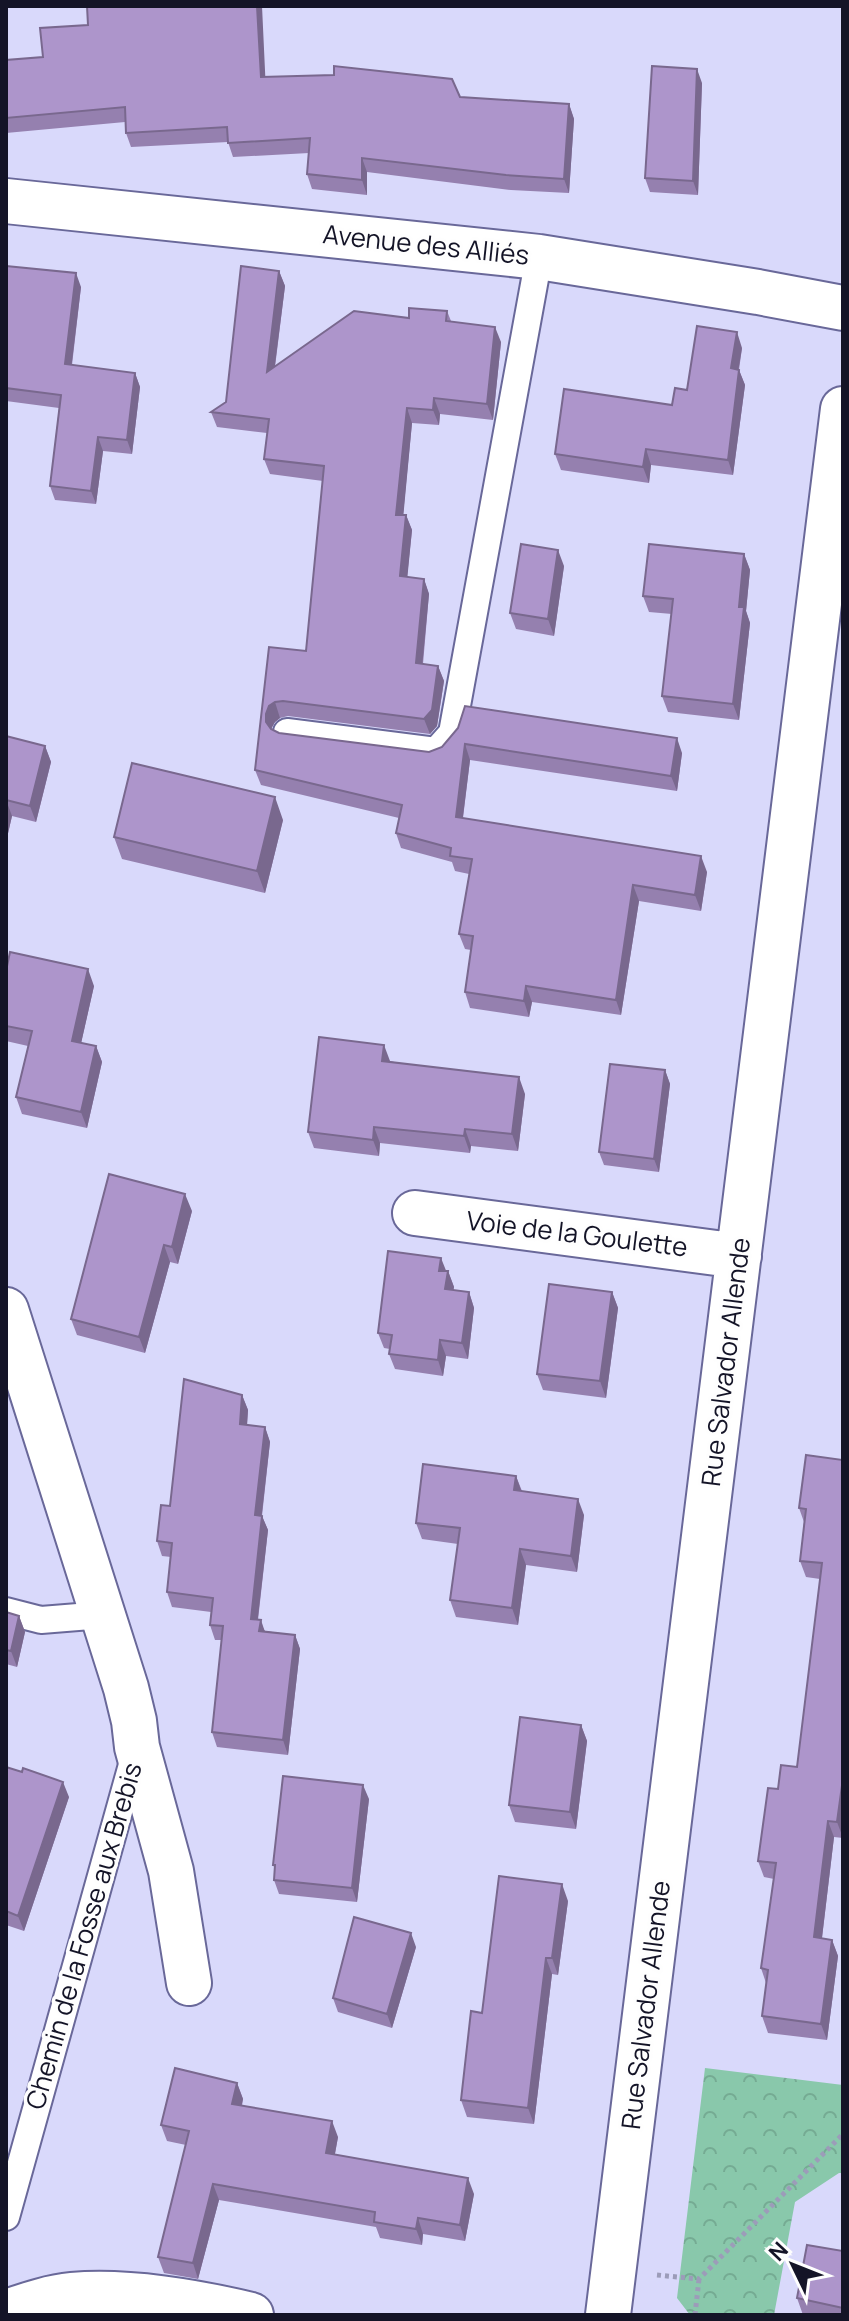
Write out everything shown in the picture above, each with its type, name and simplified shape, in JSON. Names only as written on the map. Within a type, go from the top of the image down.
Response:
[{"type":"street","name":"Avenue des Alliés","points":[[6,201],[539,257],[843,308]]},
{"type":"street","name":"Rue Salvador Allende","points":[[608,2315],[843,409]]},
{"type":"street","name":"Voie de la Goulette","points":[[415,1213],[739,1256]]},
{"type":"street","name":"Chemin de la Fosse aux Brebis","points":[[6,1310],[134,1721],[137,1747],[171,1871],[189,1983]]},
{"type":"street","points":[[6,2312],[72,2295],[128,2296],[251,2315]]},
{"type":"lane","points":[[287,732],[436,751],[452,733],[539,257]]},
{"type":"lane","points":[[6,1611],[41,1620],[103,1615]]},
{"type":"lane","name":"Chemin de la Fosse aux Brebis","points":[[6,2217],[137,1747]]},
{"type":"path","points":[[695,2315],[699,2279],[843,2134]]},
{"type":"path","points":[[614,2271],[699,2279]]},
{"type":"green space","points":[[705,2068],[843,2085],[843,2173],[795,2202],[774,2315],[690,2315],[677,2298]]},
{"type":"building","points":[[87,6],[257,6],[261,77],[334,75],[334,66],[452,79],[460,97],[569,104],[564,179],[362,158],[362,180],[307,174],[310,138],[228,143],[227,127],[126,133],[125,107],[6,118],[6,60],[43,57],[40,28],[88,25]]},
{"type":"building","points":[[652,66],[697,69],[693,181],[645,178]]},
{"type":"building","points":[[6,266],[76,273],[65,364],[135,373],[127,440],[98,437],[91,491],[50,486],[61,395],[6,388]]},
{"type":"building","points":[[241,266],[279,271],[267,372],[354,311],[409,318],[409,308],[447,311],[446,321],[495,327],[487,404],[434,398],[433,410],[407,408],[396,515],[406,515],[400,576],[424,579],[416,663],[438,666],[432,710],[424,719],[283,701],[269,706],[266,722],[279,733],[429,752],[442,747],[458,728],[465,706],[677,738],[671,776],[465,744],[456,817],[701,856],[695,895],[633,885],[616,1000],[526,986],[524,1001],[465,992],[473,936],[459,934],[472,859],[450,856],[451,848],[396,833],[402,805],[255,770],[269,647],[306,651],[324,466],[264,459],[269,419],[211,412],[226,402]]},
{"type":"building","points":[[697,326],[737,332],[731,368],[739,370],[728,460],[646,449],[643,467],[555,454],[564,389],[672,405],[675,388],[687,390]]},
{"type":"building","points":[[521,544],[558,550],[548,619],[510,613]]},
{"type":"building","points":[[649,544],[744,554],[739,607],[744,607],[733,704],[662,696],[673,599],[643,596]]},
{"type":"building","points":[[6,736],[45,746],[30,806],[6,800]]},
{"type":"building","points":[[132,763],[275,797],[257,871],[114,837]]},
{"type":"building","points":[[10,952],[88,969],[72,1041],[96,1046],[81,1112],[16,1097],[32,1031],[6,1026],[6,971]]},
{"type":"building","points":[[319,1037],[384,1045],[382,1061],[519,1077],[512,1134],[465,1129],[464,1136],[374,1127],[373,1140],[308,1132]]},
{"type":"building","points":[[610,1064],[665,1070],[654,1159],[599,1152]]},
{"type":"building","points":[[109,1174],[185,1194],[172,1247],[164,1245],[139,1337],[71,1319]]},
{"type":"building","points":[[388,1251],[441,1258],[439,1271],[448,1271],[445,1289],[469,1292],[462,1343],[440,1340],[438,1360],[389,1354],[392,1335],[378,1333]]},
{"type":"building","points":[[549,1284],[612,1292],[600,1381],[537,1374]]},
{"type":"building","points":[[184,1379],[242,1395],[240,1424],[265,1427],[255,1515],[262,1516],[251,1619],[261,1620],[259,1631],[295,1635],[283,1740],[212,1732],[223,1626],[210,1625],[213,1598],[167,1592],[172,1543],[157,1541],[161,1505],[170,1506]]},
{"type":"building","points":[[806,1455],[843,1460],[843,1778],[837,1822],[828,1821],[814,1937],[832,1940],[821,2024],[762,2016],[768,1970],[761,1968],[776,1863],[758,1861],[768,1788],[778,1789],[781,1765],[797,1767],[822,1563],[800,1561],[806,1509],[799,1508]]},
{"type":"building","points":[[423,1464],[516,1476],[514,1490],[578,1499],[571,1556],[520,1549],[512,1608],[450,1600],[460,1528],[416,1523]]},
{"type":"building","points":[[6,1612],[19,1616],[11,1651],[6,1650]]},
{"type":"building","points":[[520,1717],[581,1725],[570,1812],[509,1805]]},
{"type":"building","points":[[6,1767],[22,1772],[23,1768],[63,1782],[18,1916],[6,1911]]},
{"type":"building","points":[[283,1776],[363,1785],[352,1888],[274,1880]]},
{"type":"building","points":[[499,1876],[562,1884],[552,1958],[546,1958],[528,2108],[461,2100],[471,2011],[482,2013]]},
{"type":"building","points":[[354,1917],[411,1933],[387,2014],[333,1998]]},
{"type":"building","points":[[175,2068],[237,2083],[232,2104],[332,2121],[326,2153],[468,2178],[460,2225],[418,2218],[416,2229],[374,2222],[375,2212],[213,2184],[193,2263],[158,2257],[189,2131],[161,2125]]},
{"type":"building","points":[[807,2245],[843,2251],[843,2308],[797,2298]]}]
